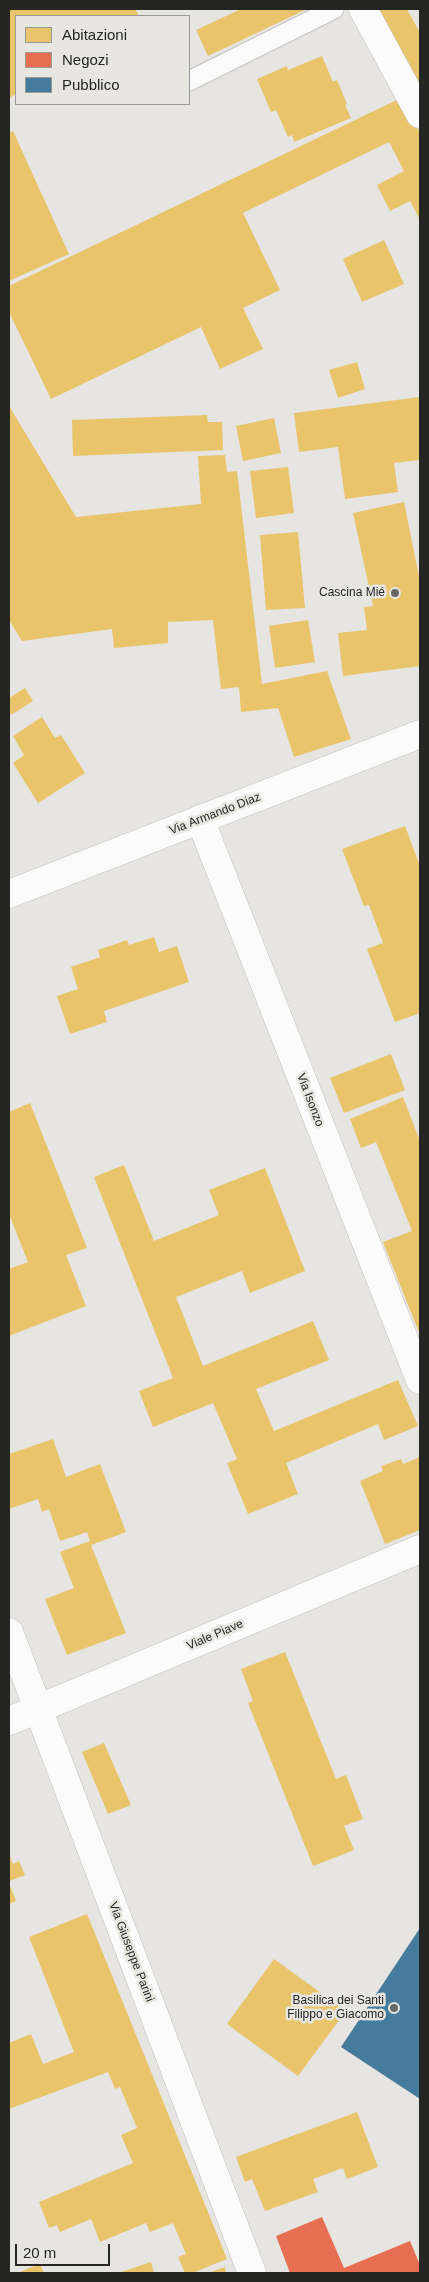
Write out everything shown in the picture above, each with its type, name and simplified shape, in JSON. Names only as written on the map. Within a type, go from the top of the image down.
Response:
[{"type":"street","points":[[363,9],[420,114]]},
{"type":"street","name":"Via Armando Diaz","points":[[9,894],[420,734]]},
{"type":"street","name":"Via Isonzo","points":[[200,820],[420,1380]]},
{"type":"street","name":"Viale Piave","points":[[9,1721],[420,1549]]},
{"type":"street","name":"Via Giuseppe Parini","points":[[9,1632],[252,2273]]},
{"type":"lane","points":[[190,81],[334,9]]},
{"type":"building: Abitazioni","points":[[9,9],[135,9],[138,15],[15,15],[15,95],[9,98]]},
{"type":"building: Abitazioni","points":[[241,9],[307,9],[208,56],[196,30]]},
{"type":"building: Abitazioni","points":[[375,9],[407,9],[420,33],[420,91]]},
{"type":"building: Abitazioni","points":[[322,56],[333,82],[337,80],[351,118],[294,142],[292,135],[288,137],[276,110],[271,112],[257,79],[287,66],[288,70]]},
{"type":"building: Abitazioni","points":[[403,97],[420,133],[420,220],[410,201],[390,211],[377,185],[404,171],[389,142],[243,213],[280,290],[243,308],[263,349],[220,369],[201,327],[51,399],[9,312],[9,286]]},
{"type":"building: Abitazioni","points":[[13,131],[69,254],[9,281],[9,133]]},
{"type":"building: Abitazioni","points":[[384,240],[404,284],[362,302],[343,259]]},
{"type":"building: Abitazioni","points":[[357,362],[365,389],[338,398],[329,370]]},
{"type":"building: Abitazioni","points":[[420,397],[420,460],[394,463],[398,492],[345,499],[338,447],[299,452],[294,413]]},
{"type":"building: Abitazioni","points":[[9,406],[76,517],[201,504],[198,456],[225,455],[227,472],[237,471],[262,684],[327,671],[351,739],[294,757],[278,708],[241,712],[239,687],[221,689],[213,620],[168,622],[168,643],[114,648],[112,629],[22,641],[9,620]]},
{"type":"building: Abitazioni","points":[[207,415],[208,422],[222,422],[223,450],[73,456],[72,420]]},
{"type":"building: Abitazioni","points":[[274,418],[281,453],[243,461],[236,426]]},
{"type":"building: Abitazioni","points":[[288,467],[294,513],[256,518],[250,471]]},
{"type":"building: Abitazioni","name":"Cascina Mié","points":[[404,502],[420,581],[420,666],[343,676],[338,633],[367,630],[364,607],[373,606],[353,513]]},
{"type":"building: Abitazioni","points":[[298,532],[305,608],[266,610],[260,535]]},
{"type":"building: Abitazioni","points":[[308,620],[315,662],[275,668],[269,626]]},
{"type":"building: Abitazioni","points":[[25,688],[33,701],[11,715],[9,711],[9,698]]},
{"type":"building: Abitazioni","points":[[42,717],[55,738],[61,735],[85,773],[38,803],[13,763],[24,755],[13,736]]},
{"type":"building: Abitazioni","points":[[405,826],[420,866],[420,1013],[395,1022],[367,949],[383,943],[369,905],[364,906],[342,849]]},
{"type":"building: Abitazioni","points":[[154,937],[159,952],[177,946],[189,982],[104,1011],[107,1022],[70,1034],[57,996],[78,989],[71,967],[100,957],[98,950],[127,940],[129,945]]},
{"type":"building: Abitazioni","points":[[391,1054],[405,1090],[344,1113],[330,1078]]},
{"type":"building: Abitazioni","points":[[403,1097],[420,1141],[420,1335],[383,1242],[412,1231],[376,1142],[361,1148],[350,1119]]},
{"type":"building: Abitazioni","points":[[30,1103],[87,1248],[66,1255],[86,1306],[9,1336],[9,1269],[28,1262],[9,1214],[9,1112]]},
{"type":"building: Abitazioni","points":[[124,1165],[154,1241],[219,1215],[209,1190],[265,1168],[305,1271],[250,1293],[242,1271],[176,1297],[203,1366],[313,1321],[329,1360],[256,1389],[274,1431],[398,1380],[418,1426],[384,1440],[378,1424],[286,1463],[298,1494],[248,1514],[227,1463],[237,1459],[213,1403],[153,1427],[139,1391],[173,1378],[94,1177]]},
{"type":"building: Abitazioni","points":[[53,1439],[66,1477],[100,1464],[126,1532],[91,1545],[126,1633],[67,1655],[45,1599],[74,1588],[60,1552],[90,1541],[87,1532],[60,1541],[49,1509],[42,1512],[38,1499],[9,1509],[9,1454]]},
{"type":"building: Abitazioni","points":[[420,1457],[420,1530],[385,1544],[360,1481],[383,1471],[381,1466],[401,1459],[403,1464]]},
{"type":"building: Abitazioni","points":[[285,1652],[336,1779],[346,1775],[363,1819],[344,1826],[354,1850],[313,1866],[248,1703],[253,1701],[241,1669]]},
{"type":"building: Abitazioni","points":[[104,1743],[131,1805],[108,1814],[82,1752]]},
{"type":"building: Abitazioni","points":[[9,1854],[13,1864],[19,1861],[25,1875],[9,1881]]},
{"type":"building: Abitazioni","points":[[9,1883],[16,1901],[9,1904]]},
{"type":"building: Abitazioni","points":[[87,1914],[227,2259],[192,2273],[185,2273],[178,2257],[186,2254],[173,2223],[150,2232],[146,2223],[100,2242],[91,2219],[60,2232],[57,2225],[49,2228],[39,2202],[133,2163],[121,2135],[137,2128],[120,2087],[115,2089],[108,2072],[9,2109],[9,2043],[31,2034],[43,2064],[74,2052],[29,1937]]},
{"type":"building: Abitazioni","points":[[274,1959],[346,2011],[298,2076],[227,2024]]},
{"type":"building: Abitazioni","points":[[357,2112],[378,2167],[347,2179],[343,2168],[313,2179],[318,2192],[265,2211],[252,2179],[245,2182],[236,2157]]},
{"type":"building: Abitazioni","points":[[151,2262],[154,2273],[118,2273]]},
{"type":"building: Abitazioni","points":[[40,2264],[44,2273],[17,2273]]},
{"type":"building: Abitazioni","points":[[225,2267],[226,2273],[208,2273]]},
{"type":"building: Negozi","points":[[322,2217],[344,2268],[410,2241],[420,2265],[420,2273],[290,2273],[276,2236]]},
{"type":"building: Pubblico","name":"Basilica dei Santi Filippo e Giacomo","points":[[420,1928],[420,2099],[341,2047]]},
{"type":"place","name":"Cascina Mié","points":[[395,593]]},
{"type":"place","name":"Basilica dei Santi Filippo e Giacomo","points":[[394,2008]]}]
